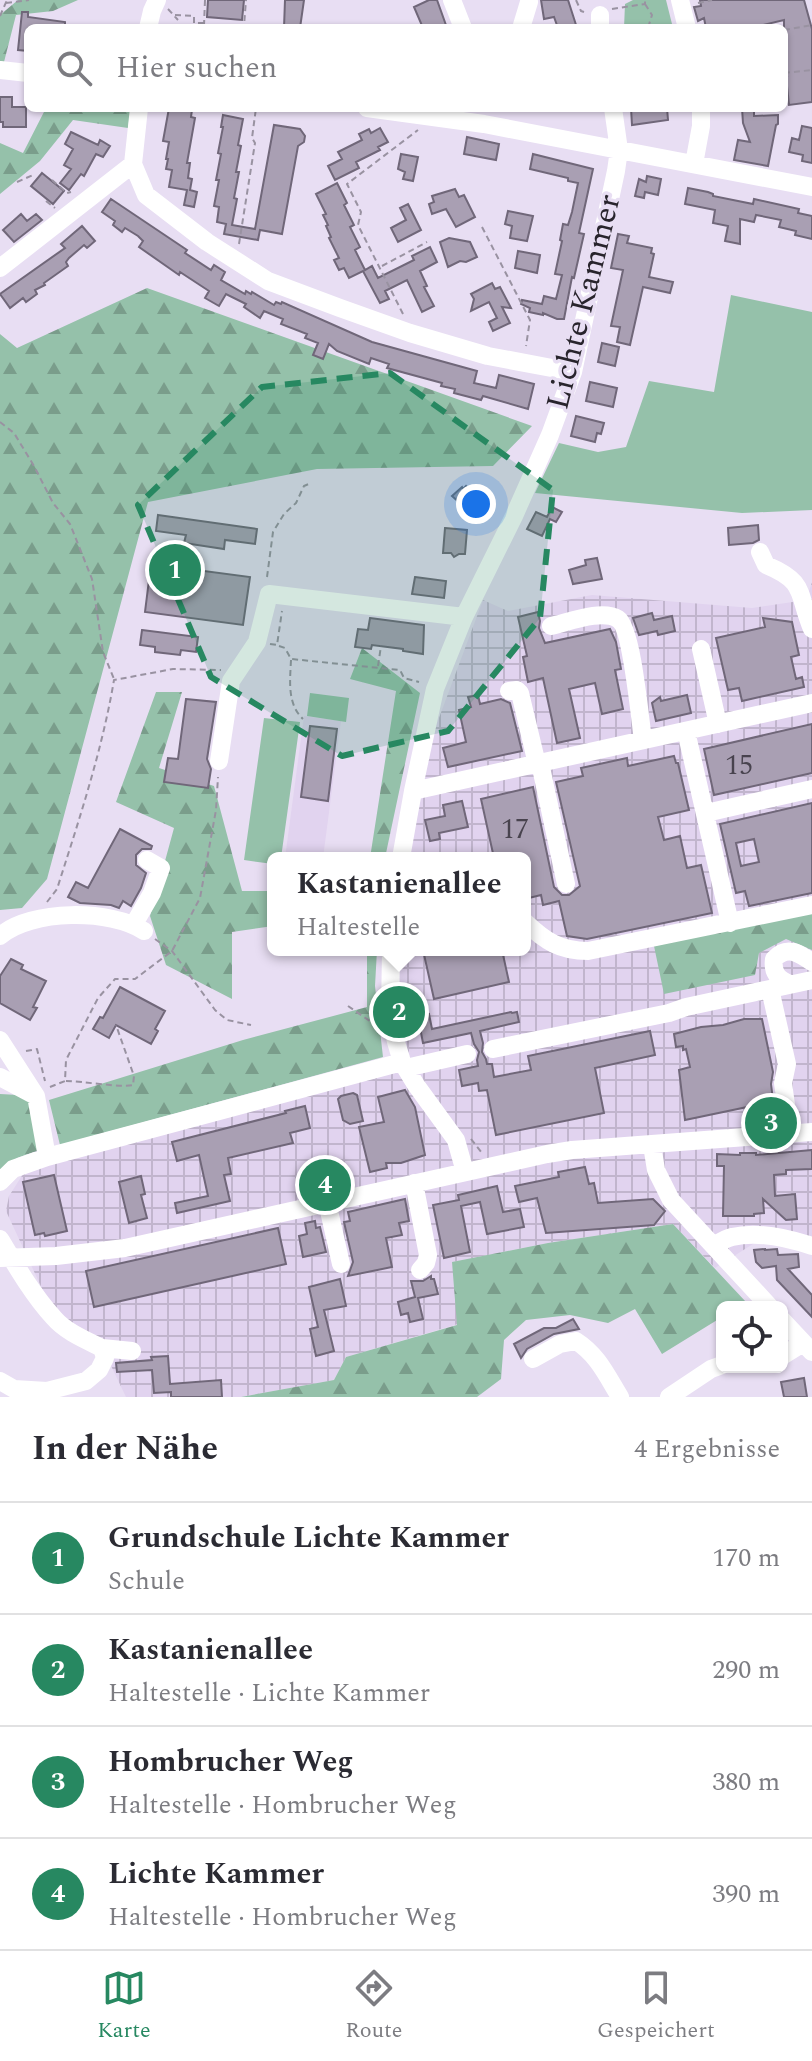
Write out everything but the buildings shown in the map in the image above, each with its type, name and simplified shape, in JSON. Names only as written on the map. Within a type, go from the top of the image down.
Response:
[{"type":"street","points":[[149,24],[157,0]]},
{"type":"street","points":[[452,0],[461,24]]},
{"type":"street","points":[[680,0],[686,24]]},
{"type":"street","points":[[522,24],[529,2]]},
{"type":"street","points":[[0,70],[24,73]]},
{"type":"street","points":[[139,112],[133,164],[146,195],[207,242],[268,281],[402,330],[488,356],[573,372]]},
{"type":"street","points":[[401,112],[483,116],[619,150],[812,187]]},
{"type":"street","name":"Lichte Kammer","points":[[402,852],[436,685],[464,617],[550,435],[573,372],[616,171],[619,150],[614,112]]},
{"type":"street","points":[[694,164],[701,112]]},
{"type":"street","points":[[0,268],[20,253],[79,192],[133,164]]},
{"type":"street","points":[[760,552],[766,565],[786,573],[799,587],[812,629]]},
{"type":"street","points":[[219,761],[231,681],[257,642],[269,594],[464,617]]},
{"type":"street","points":[[551,626],[601,615],[618,619],[625,626],[643,740]]},
{"type":"street","points":[[701,649],[718,724]]},
{"type":"street","points":[[509,691],[517,690],[520,693],[566,884]]},
{"type":"street","points":[[413,791],[812,703]]},
{"type":"street","points":[[686,731],[730,923]]},
{"type":"street","points":[[706,813],[812,789]]},
{"type":"street","points":[[0,936],[33,920],[66,915],[99,917],[139,928],[161,868],[147,860]]},
{"type":"street","points":[[531,928],[561,948],[588,951],[812,905]]},
{"type":"street","points":[[790,984],[774,973],[774,959],[780,952],[791,950],[812,962]]},
{"type":"street","points":[[391,956],[390,1013],[396,1042],[404,1065],[456,1140],[465,1172]]},
{"type":"street","points":[[493,1049],[812,980]]},
{"type":"street","points":[[770,989],[787,1064],[783,1083],[790,1134]]},
{"type":"street","points":[[0,1040],[36,1096],[47,1157]]},
{"type":"street","points":[[0,1182],[13,1169],[47,1157],[404,1065],[467,1054]]},
{"type":"street","points":[[0,1077],[36,1096]]},
{"type":"street","points":[[5,1258],[125,1248],[572,1150],[812,1132]]},
{"type":"street","points":[[652,1145],[656,1170],[671,1200],[764,1301]]},
{"type":"street","points":[[414,1183],[428,1255],[420,1270]]},
{"type":"street","points":[[327,1202],[341,1264]]},
{"type":"street","points":[[714,1246],[729,1237],[746,1236],[770,1236],[812,1246]]},
{"type":"street","points":[[0,1239],[5,1258],[55,1320],[75,1335],[102,1348],[132,1351]]},
{"type":"street","points":[[788,1326],[808,1348],[788,1354]]},
{"type":"street","points":[[533,1359],[560,1344],[576,1341],[587,1348],[603,1367],[620,1397]]},
{"type":"street","points":[[7,1385],[47,1391],[86,1381],[99,1370],[105,1358],[102,1348]]},
{"type":"street","points":[[669,1397],[716,1367]]},
{"type":"path","points":[[0,16],[7,1],[29,0]]},
{"type":"path","points":[[173,15],[194,16],[194,23],[204,23],[205,0]]},
{"type":"path","points":[[244,24],[246,0]]},
{"type":"path","points":[[600,22],[614,7],[645,2],[652,15],[649,24]]},
{"type":"path","points":[[788,29],[812,25]]},
{"type":"path","points":[[788,73],[812,70]]},
{"type":"path","points":[[242,227],[255,143],[252,138],[255,112]]},
{"type":"path","points":[[402,330],[405,317],[358,225],[361,212],[347,184],[417,131],[426,115]]},
{"type":"path","points":[[17,182],[33,175]]},
{"type":"path","points":[[52,180],[67,193],[79,192]]},
{"type":"path","points":[[46,201],[52,206]]},
{"type":"path","points":[[482,227],[530,320],[523,362]]},
{"type":"path","points":[[379,267],[427,242]]},
{"type":"path","points":[[0,422],[14,433],[53,503],[70,524],[92,579],[103,652],[114,680],[93,775],[57,889],[33,920]]},
{"type":"path","points":[[289,510],[304,486],[311,483]]},
{"type":"path","points":[[277,645],[285,648],[291,659],[289,690],[295,709],[303,719]]},
{"type":"path","points":[[378,667],[381,646]]},
{"type":"path","points":[[291,659],[400,670],[404,678],[436,685]]},
{"type":"path","points":[[114,680],[173,669],[238,671]]},
{"type":"path","points":[[65,1081],[66,1060],[98,998],[115,979],[135,979],[172,951],[200,898],[216,810],[219,761]]},
{"type":"path","points":[[162,943],[172,951],[215,1010],[227,1020],[251,1025]]},
{"type":"path","points":[[348,1006],[380,1028]]},
{"type":"path","points":[[36,1096],[65,1081],[125,1087],[133,1085],[134,1076],[116,1025]]},
{"type":"highlighted area","points":[[390,373],[553,490],[540,618],[448,731],[342,756],[211,677],[138,505],[262,387]]},
{"type":"shaded area","points":[[812,582],[812,1248],[787,1241],[753,1244],[715,1268],[673,1224],[548,1243],[453,1262],[458,1324],[346,1357],[334,1380],[241,1397],[126,1397],[102,1347],[56,1319],[6,1211],[9,1196],[25,1171],[356,1081],[410,1056],[400,1032],[399,956],[531,956],[531,852],[408,852],[420,804],[427,750],[483,600],[508,611],[592,595],[752,608],[806,600]]},
{"type":"shaded area","points":[[304,716],[341,721],[324,852],[286,852]]},
{"type":"green space","points":[[18,0],[78,0],[53,11],[16,15],[4,62],[0,61],[0,15]]},
{"type":"green space","points":[[633,0],[666,0],[672,24],[624,24],[625,4]]},
{"type":"green space","points":[[44,112],[130,112],[128,128],[73,120],[40,161],[0,194],[0,143],[23,153]]},
{"type":"green space","points":[[147,288],[532,426],[493,466],[317,469],[148,502],[47,879],[22,908],[0,910],[0,334],[17,348]]},
{"type":"green space","points":[[731,295],[812,312],[812,510],[742,513],[535,493],[559,443],[598,452],[626,447],[649,381],[714,392]]},
{"type":"green space","points":[[362,648],[420,693],[386,852],[371,852],[396,691],[350,679]]},
{"type":"green space","points":[[156,692],[182,692],[159,768],[214,786],[242,891],[267,891],[267,927],[232,932],[232,999],[166,965],[150,916],[174,828],[116,802]]},
{"type":"green space","points":[[310,693],[349,698],[346,722],[307,716]]},
{"type":"green space","points":[[264,718],[300,722],[282,852],[267,852],[267,863],[244,860]]},
{"type":"green space","points":[[812,912],[812,950],[786,939],[759,953],[755,975],[664,994],[654,946]]},
{"type":"green space","points":[[367,956],[377,956],[375,986],[383,1057],[60,1145],[49,1100],[243,1040],[367,1007]]},
{"type":"green space","points":[[0,1094],[36,1096],[48,1147],[17,1158],[0,1172]]},
{"type":"green space","points":[[673,1224],[745,1301],[716,1301],[716,1321],[662,1354],[635,1309],[608,1323],[570,1315],[526,1320],[504,1340],[501,1379],[477,1397],[241,1397],[334,1380],[346,1357],[457,1325],[452,1262],[548,1243]]},
{"type":"place","name":"Grundschule Lichte Kammer","points":[[175,570]]},
{"type":"place","name":"Kastanienallee","points":[[399,1012]]},
{"type":"place","name":"Hombrucher Weg","points":[[771,1123]]},
{"type":"place","name":"Lichte Kammer","points":[[325,1185]]}]
